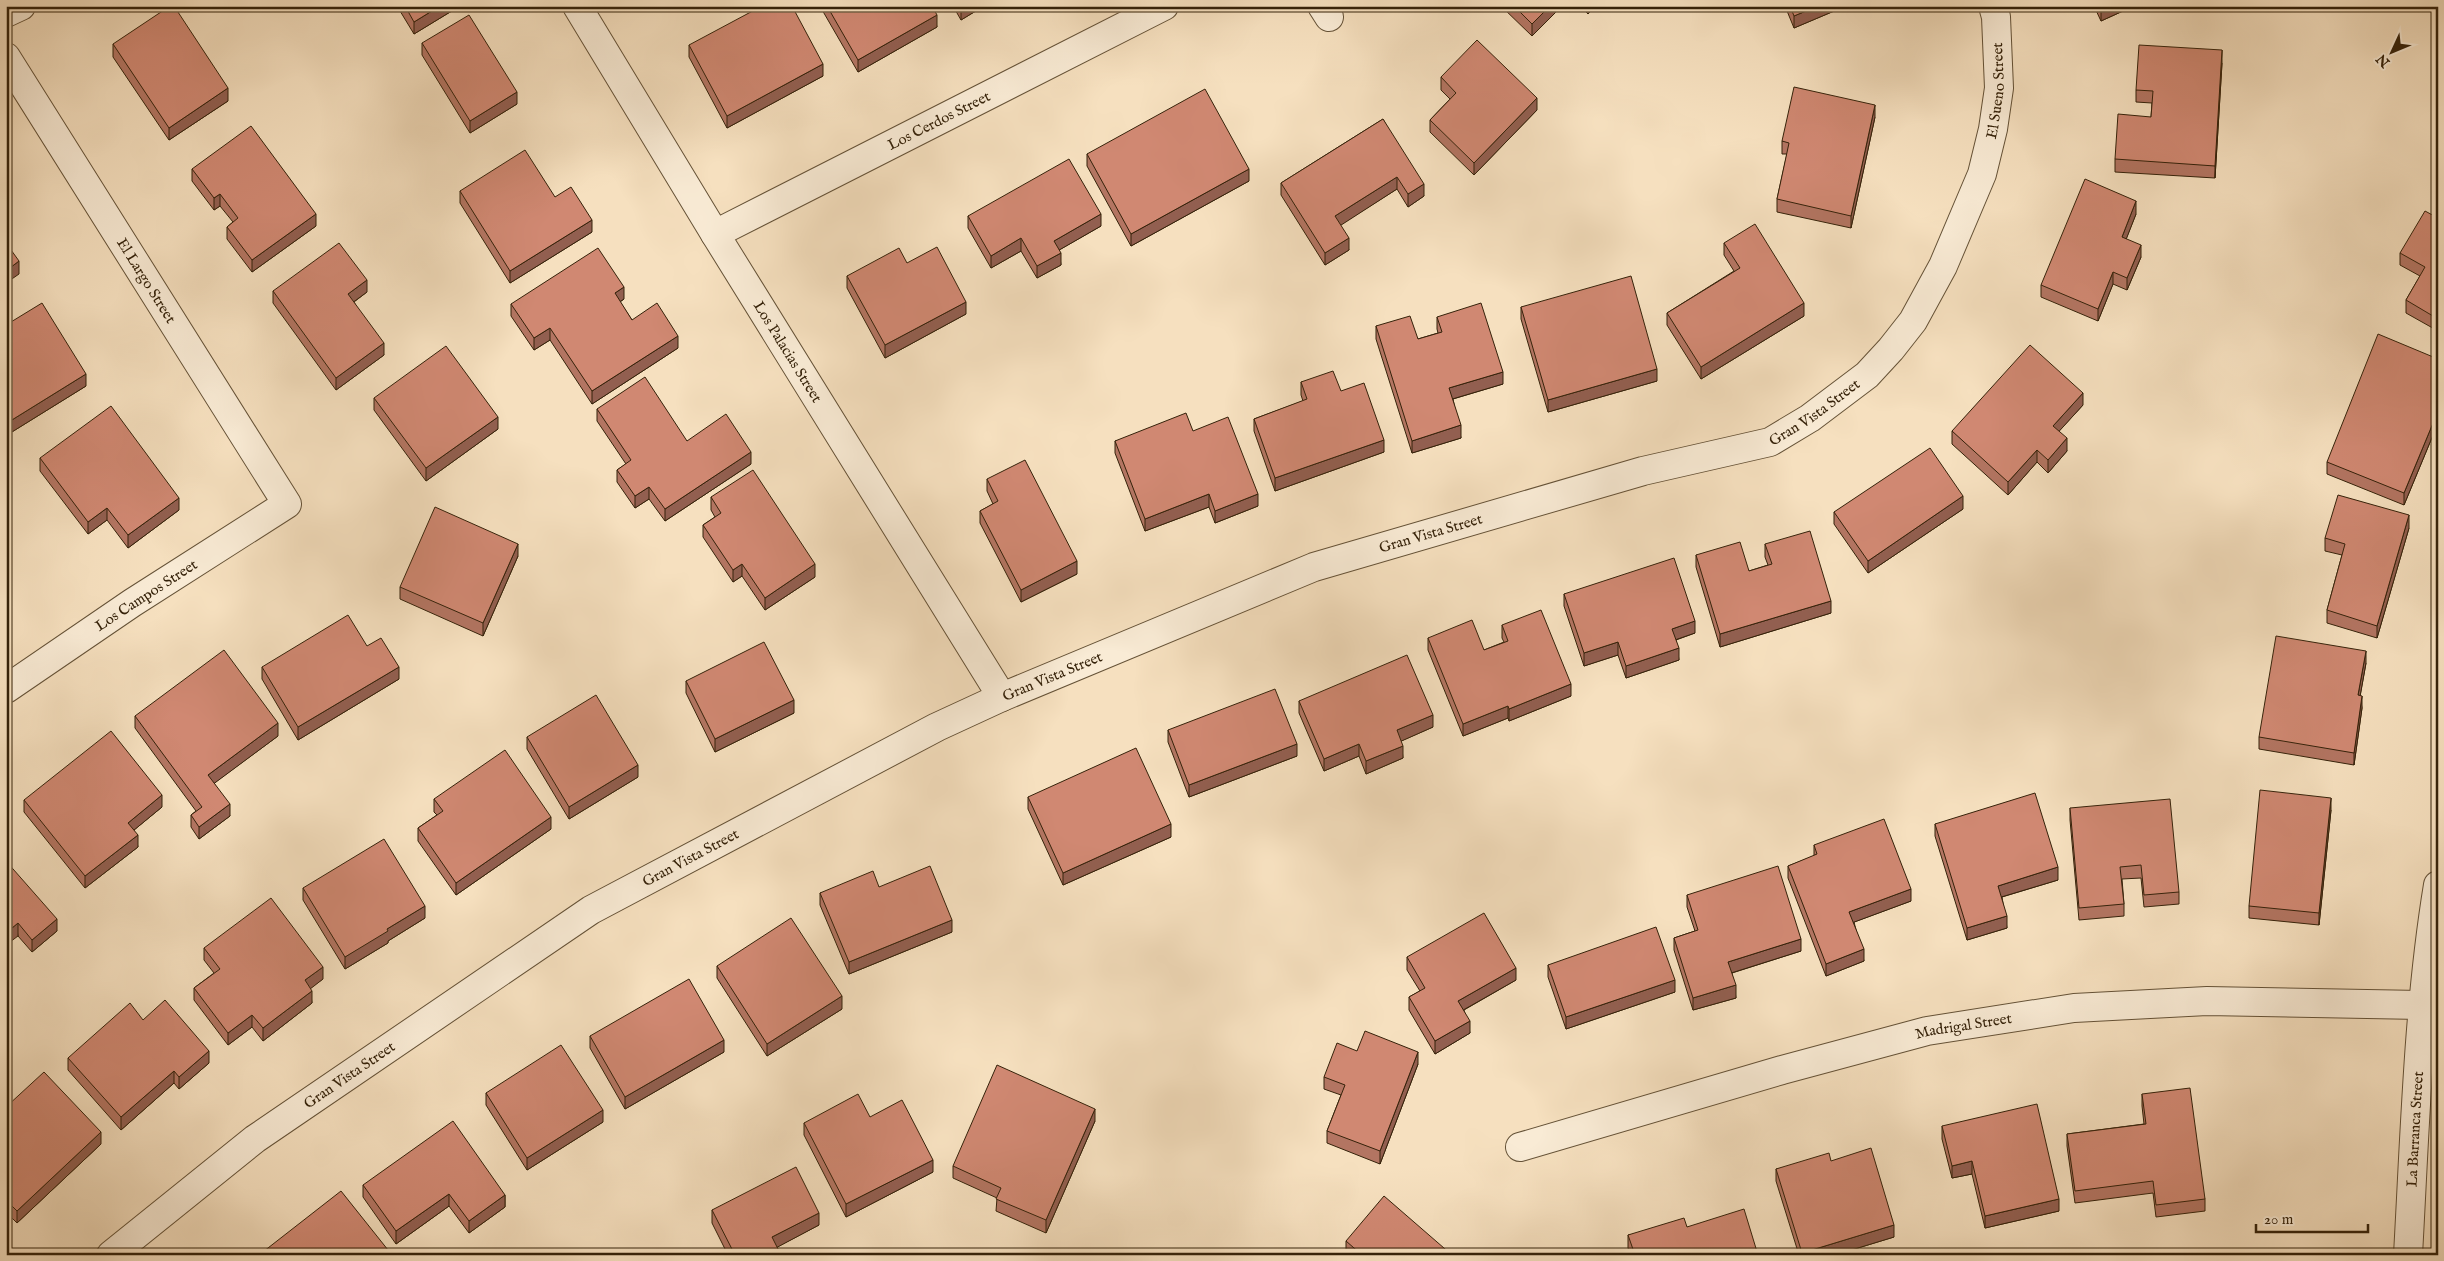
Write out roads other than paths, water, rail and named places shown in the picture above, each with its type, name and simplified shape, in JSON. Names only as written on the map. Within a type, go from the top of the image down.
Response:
[{"type":"street","points":[[6,13],[21,6]]},
{"type":"street","name":"Los Palacias Street","points":[[577,6],[715,234],[1002,696]]},
{"type":"street","name":"Los Cerdos Street","points":[[715,234],[1164,6]]},
{"type":"street","name":"El Sueno Street","points":[[1982,174],[1993,129],[1999,88],[1996,17],[1993,6]]},
{"type":"street","name":"El Largo Street","points":[[6,57],[287,504]]},
{"type":"street","name":"Gran Vista Street","points":[[111,1255],[255,1139],[591,910],[937,727],[1002,696],[1314,567],[1643,471],[1770,442],[1839,398],[1867,375],[1891,349],[1913,320],[1943,266],[1982,174]]},
{"type":"street","name":"Los Campos Street","points":[[6,689],[132,603],[287,504]]},
{"type":"street","name":"La Barranca Street","points":[[2408,1255],[2421,1005],[2426,956],[2438,885]]},
{"type":"street","name":"Madrigal Street","points":[[1520,1147],[1782,1070],[1927,1031],[2074,1008],[2207,1000],[2421,1005]]}]
